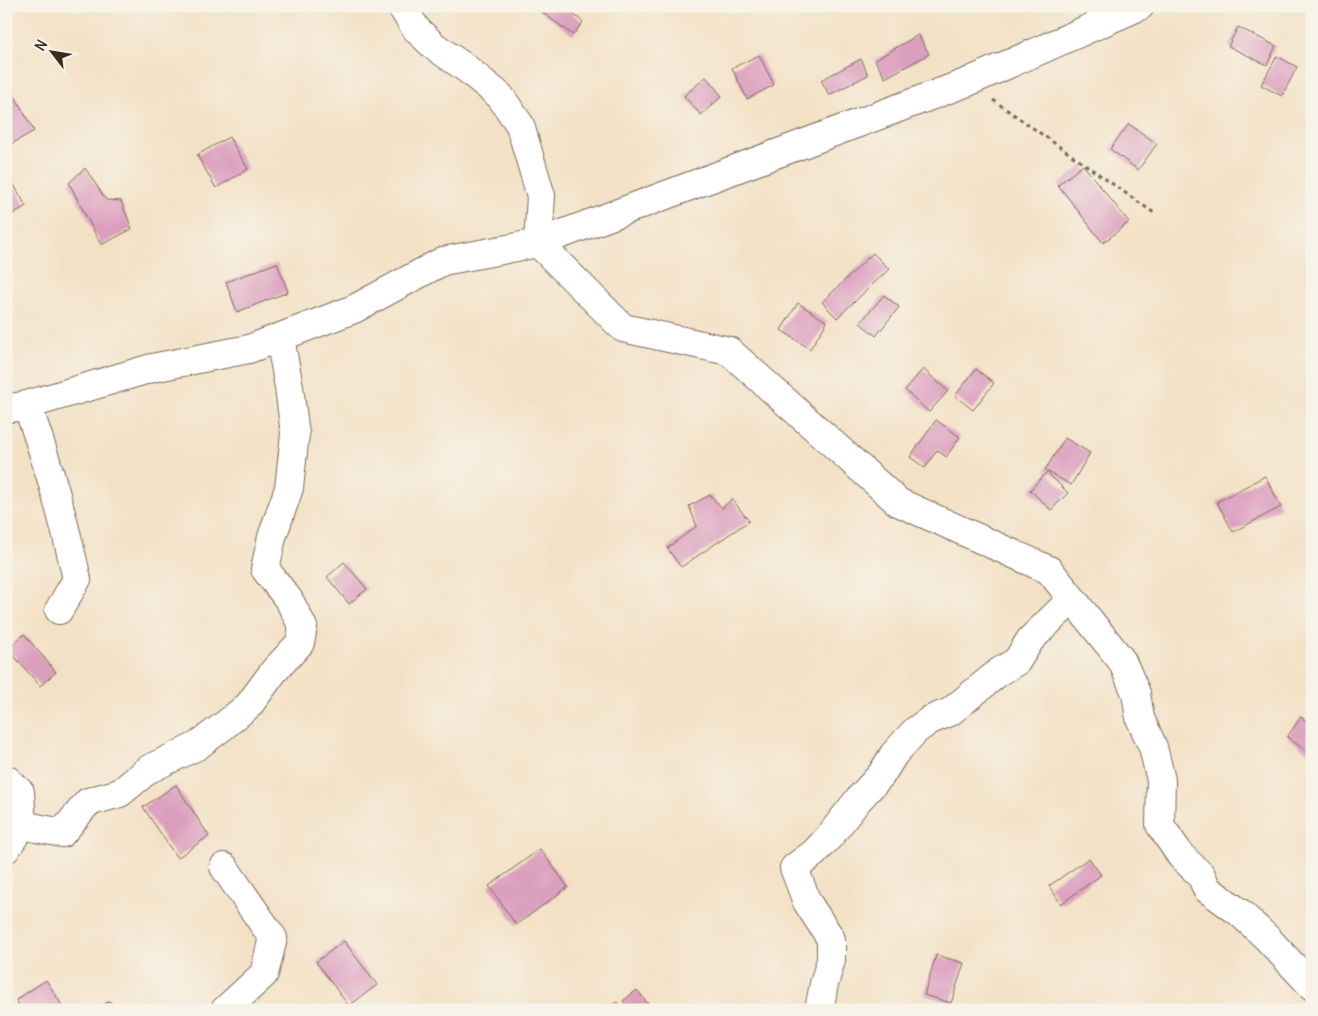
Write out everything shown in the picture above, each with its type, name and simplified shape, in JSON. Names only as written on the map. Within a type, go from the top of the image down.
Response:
[{"type":"street","points":[[401,6],[417,30],[434,46],[467,68],[500,96],[520,125],[541,196],[538,243],[623,328],[729,351],[898,502],[1049,570],[1122,661],[1136,693],[1140,718],[1153,747],[1161,780],[1160,825],[1181,856],[1201,875],[1207,889],[1239,912],[1266,937],[1312,986]]},
{"type":"street","points":[[59,610],[77,579],[68,535],[44,453],[17,407],[152,368],[248,349],[280,338],[354,309],[443,261],[538,243],[968,82],[1140,6]]},
{"type":"street","points":[[22,825],[62,833],[88,802],[120,793],[150,769],[197,746],[249,705],[274,671],[300,643],[303,627],[289,600],[265,569],[272,537],[289,488],[295,434],[280,338]]},
{"type":"street","points":[[819,1010],[831,960],[831,939],[807,902],[794,868],[814,853],[829,837],[858,800],[882,775],[894,754],[915,731],[930,720],[950,712],[998,672],[1017,661],[1030,640],[1072,599]]},
{"type":"street","points":[[6,779],[20,792],[22,825],[6,849]]},
{"type":"street","points":[[224,867],[273,938],[264,974],[226,1010]]},
{"type":"path","points":[[968,82],[1154,213]]},
{"type":"building","points":[[542,6],[563,6],[583,22],[573,35],[539,10]]},
{"type":"building","points":[[1238,27],[1276,46],[1267,65],[1228,46]]},
{"type":"building","points":[[918,35],[929,54],[885,78],[875,60]]},
{"type":"building","points":[[759,55],[774,85],[747,99],[732,68]]},
{"type":"building","points":[[1277,56],[1297,67],[1282,96],[1261,85]]},
{"type":"building","points":[[861,59],[868,75],[829,95],[821,80]]},
{"type":"building","points":[[706,77],[722,96],[701,115],[684,96]]},
{"type":"building","points":[[6,80],[34,131],[6,147]]},
{"type":"building","points":[[1129,124],[1157,144],[1138,170],[1110,149]]},
{"type":"building","points":[[229,137],[248,169],[216,188],[197,155]]},
{"type":"building","points":[[1083,165],[1129,222],[1103,243],[1058,185]]},
{"type":"building","points":[[85,168],[106,200],[121,201],[132,229],[101,245],[69,183]]},
{"type":"building","points":[[10,178],[26,206],[6,218],[6,181]]},
{"type":"building","points":[[873,253],[889,269],[837,318],[822,302]]},
{"type":"building","points":[[277,263],[288,292],[237,312],[226,282]]},
{"type":"building","points":[[884,295],[899,307],[876,336],[860,323]]},
{"type":"building","points":[[798,303],[827,322],[810,349],[781,330]]},
{"type":"building","points":[[923,369],[948,391],[929,412],[905,390]]},
{"type":"building","points":[[976,369],[994,383],[973,410],[955,396]]},
{"type":"building","points":[[936,420],[960,437],[946,457],[937,450],[925,468],[910,457]]},
{"type":"building","points":[[1065,438],[1090,453],[1071,485],[1045,470]]},
{"type":"building","points":[[1047,472],[1068,493],[1051,510],[1030,490]]},
{"type":"building","points":[[1265,476],[1281,507],[1233,532],[1217,502]]},
{"type":"building","points":[[710,495],[722,508],[732,499],[749,521],[681,567],[667,548],[697,526],[689,506]]},
{"type":"building","points":[[344,562],[367,589],[349,604],[327,577]]},
{"type":"building","points":[[24,634],[56,672],[40,686],[8,649]]},
{"type":"building","points":[[1301,717],[1312,725],[1312,755],[1287,737]]},
{"type":"building","points":[[176,785],[209,836],[177,858],[143,807]]},
{"type":"building","points":[[540,849],[568,887],[516,925],[489,886]]},
{"type":"building","points":[[1089,858],[1101,875],[1061,904],[1049,886]]},
{"type":"building","points":[[344,941],[377,985],[349,1006],[316,962]]},
{"type":"building","points":[[936,955],[964,963],[951,1003],[924,995]]},
{"type":"building","points":[[46,980],[65,1010],[22,1010],[16,1000]]},
{"type":"building","points":[[637,990],[653,1010],[630,1010],[623,1001]]},
{"type":"building","points":[[110,1001],[115,1010],[94,1010]]},
{"type":"building","points":[[617,1002],[621,1010],[603,1010]]}]
